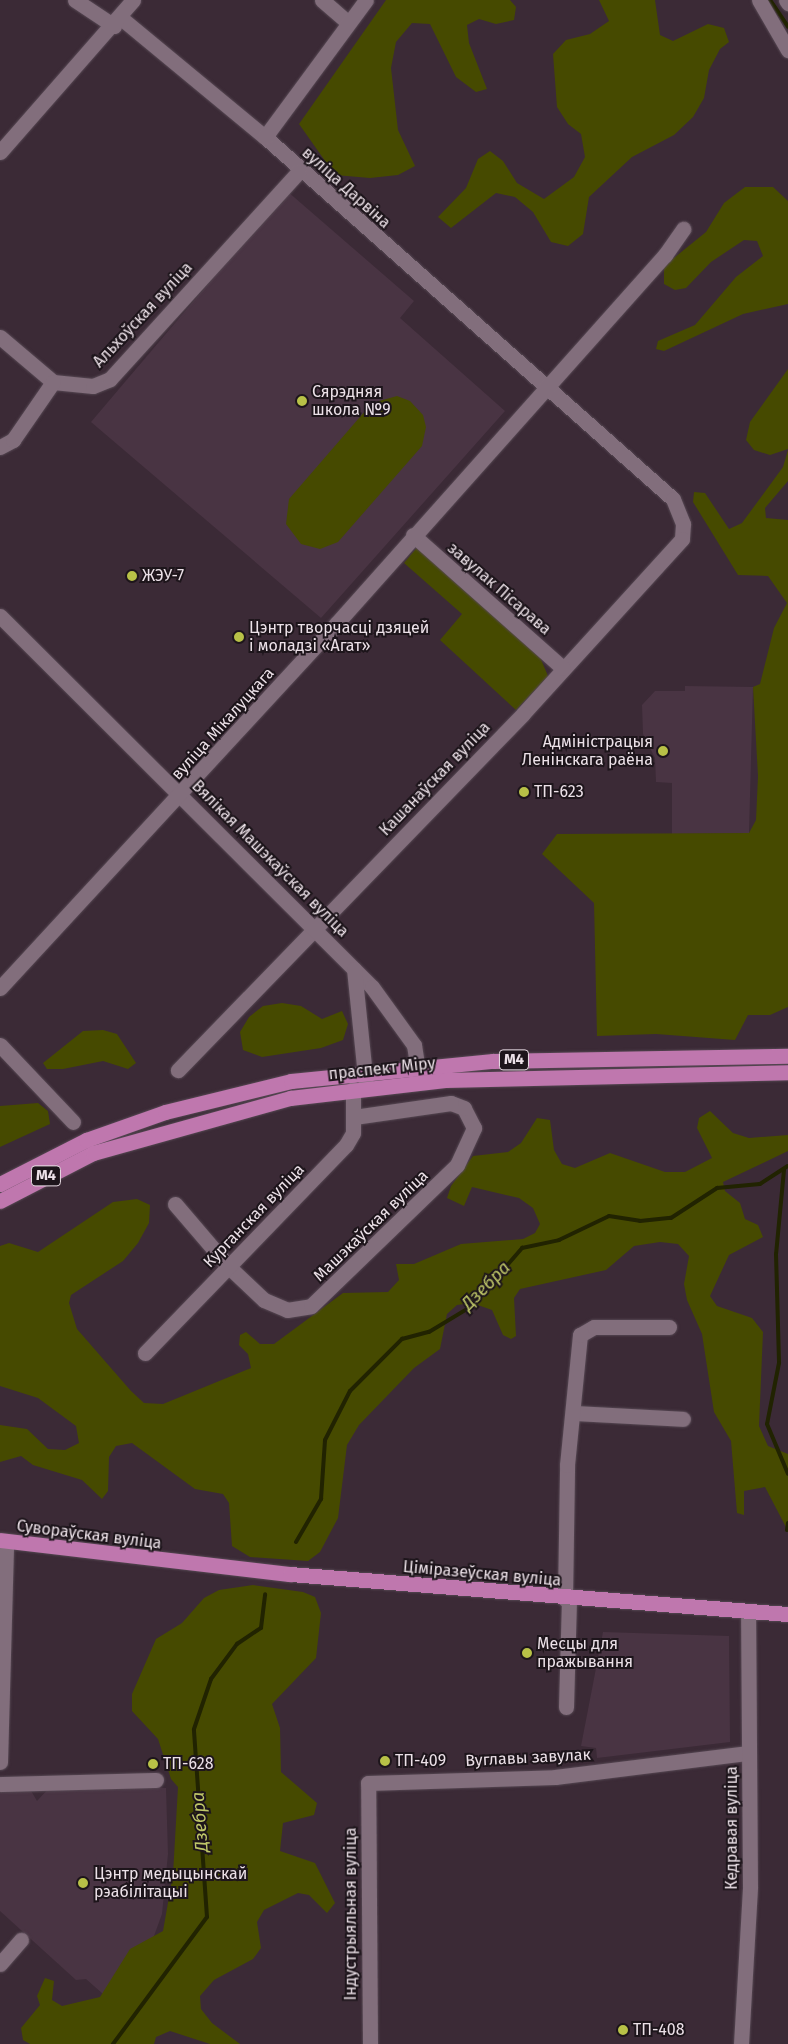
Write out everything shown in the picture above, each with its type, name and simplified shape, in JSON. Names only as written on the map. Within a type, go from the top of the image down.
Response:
[{"type":"main road","name":"праспект Міру","points":[[0,1184],[86,1140],[165,1112],[291,1081],[419,1065],[788,1056]]},
{"type":"main road","name":"праспект Міру","points":[[0,1201],[93,1152],[290,1098],[420,1082],[788,1072]]},
{"type":"main road","name":"Сувораўская вуліца","points":[[3,1542],[174,1563]]},
{"type":"main road","name":"Ціміразеўская вуліца","points":[[174,1563],[567,1599],[748,1613],[788,1614]]},
{"type":"street","name":"вуліца Дарвіна","points":[[75,0],[117,22],[264,137],[299,171],[673,499]]},
{"type":"street","points":[[0,152],[117,22],[134,0]]},
{"type":"street","points":[[322,0],[347,22]]},
{"type":"street","points":[[264,137],[347,22],[366,0]]},
{"type":"street","points":[[759,0],[788,50]]},
{"type":"street","name":"Альхоўская вуліца","points":[[53,382],[93,386],[110,379],[299,171]]},
{"type":"street","points":[[546,388],[683,230]]},
{"type":"street","points":[[0,337],[53,382],[13,440],[0,447]]},
{"type":"street","name":"вуліца Мікалуцкага","points":[[0,988],[181,796],[546,388]]},
{"type":"street","name":"Кашанаўская вуліца","points":[[178,1070],[319,928],[682,539],[680,508],[673,499]]},
{"type":"street","name":"завулак Пісарава","points":[[413,535],[563,668]]},
{"type":"street","name":"Вялікая Машэкаўская вуліца","points":[[0,616],[181,796],[319,928],[354,969],[366,990],[414,1044],[419,1065],[420,1082]]},
{"type":"street","name":"Курганская вуліца","points":[[145,1352],[346,1145],[364,1071],[366,990]]},
{"type":"street","points":[[0,1045],[73,1122]]},
{"type":"street","name":"Машэкаўская вуліца","points":[[175,1204],[229,1267],[271,1303],[286,1310],[310,1306],[458,1165],[474,1128],[464,1108],[451,1103],[354,1117]]},
{"type":"street","points":[[566,1707],[567,1599],[573,1413],[578,1341],[584,1331],[669,1327]]},
{"type":"street","points":[[573,1413],[684,1418]]},
{"type":"street","points":[[0,1762],[3,1542]]},
{"type":"street","name":"Кедравая вуліца","points":[[741,2044],[750,1886],[748,1613]]},
{"type":"street","name":"Вуглавы завулак","points":[[368,1783],[555,1778],[749,1754]]},
{"type":"street","points":[[0,1784],[156,1780]]},
{"type":"street","name":"Індустрыяльная вуліца","points":[[368,1783],[370,2044]]},
{"type":"street","points":[[0,1964],[21,1940]]},
{"type":"shaded area","points":[[386,0],[510,0],[516,7],[514,20],[496,24],[479,19],[467,25],[469,43],[487,89],[476,92],[456,77],[430,24],[412,23],[396,42],[391,68],[398,130],[415,166],[398,175],[370,178],[335,175],[299,124]]},
{"type":"shaded area","points":[[599,0],[655,0],[660,35],[673,41],[708,24],[724,28],[729,42],[720,49],[709,70],[704,98],[693,117],[674,135],[632,157],[589,197],[583,234],[568,246],[551,242],[533,212],[515,197],[496,193],[451,228],[438,217],[466,188],[478,159],[490,151],[503,161],[517,183],[544,199],[574,177],[585,157],[581,134],[568,124],[557,107],[553,54],[566,40],[590,34],[609,21]]},
{"type":"shaded area","points":[[745,187],[773,187],[788,201],[788,304],[743,314],[664,351],[656,349],[658,341],[695,325],[736,277],[763,256],[757,241],[744,240],[711,262],[686,288],[675,290],[664,284],[664,266],[706,232],[724,203]]},
{"type":"shaded area","name":"Сярэдняя школа №9","points":[[287,191],[414,301],[400,318],[505,411],[321,618],[91,422]]},
{"type":"shaded area","points":[[788,369],[788,449],[770,455],[754,450],[746,440],[750,422]]},
{"type":"shaded area","points":[[397,396],[410,401],[423,415],[426,427],[422,446],[338,542],[320,549],[301,544],[286,524],[289,499],[372,403]]},
{"type":"shaded area","points":[[788,450],[788,481],[765,508],[766,518],[788,520],[788,1007],[770,1015],[748,1015],[735,1040],[656,1034],[597,1036],[594,903],[542,854],[557,834],[749,833],[756,820],[758,776],[753,687],[760,684],[774,628],[787,603],[768,576],[738,575],[693,502],[694,492],[705,493],[729,529],[742,523],[783,467]]},
{"type":"shaded area","points":[[419,545],[537,650],[548,676],[516,710],[440,640],[462,614],[404,563]]},
{"type":"shaded area","points":[[685,686],[753,687],[749,833],[672,834],[672,783],[656,782],[655,758],[643,734],[642,705],[655,691],[685,691]]},
{"type":"shaded area","points":[[282,1003],[301,1006],[322,1019],[342,1011],[348,1024],[343,1040],[321,1048],[262,1057],[243,1050],[240,1032],[249,1017],[263,1006]]},
{"type":"shaded area","points":[[103,1030],[117,1034],[136,1063],[128,1069],[103,1061],[63,1069],[47,1069],[43,1063],[83,1031]]},
{"type":"shaded area","points":[[38,1103],[48,1111],[50,1124],[0,1147],[0,1106]]},
{"type":"shaded area","points":[[710,1111],[733,1133],[749,1138],[788,1135],[788,1151],[723,1182],[725,1191],[740,1203],[745,1219],[758,1225],[763,1237],[729,1255],[710,1296],[717,1306],[752,1318],[763,1332],[759,1426],[768,1446],[788,1454],[788,1531],[765,1487],[744,1491],[744,1515],[737,1513],[731,1441],[714,1412],[702,1334],[687,1300],[684,1284],[689,1256],[678,1244],[660,1242],[634,1246],[606,1270],[520,1289],[514,1298],[516,1336],[511,1339],[503,1335],[492,1310],[472,1303],[457,1305],[447,1314],[440,1349],[414,1368],[359,1425],[347,1445],[338,1518],[320,1552],[308,1561],[250,1557],[232,1546],[229,1503],[223,1494],[195,1489],[132,1443],[116,1446],[109,1457],[108,1491],[102,1499],[82,1480],[33,1465],[21,1456],[0,1462],[0,1425],[27,1429],[48,1449],[65,1450],[79,1443],[76,1426],[38,1398],[0,1386],[0,1246],[9,1243],[38,1252],[113,1202],[137,1199],[150,1205],[149,1223],[138,1243],[123,1261],[71,1295],[69,1303],[77,1329],[131,1391],[144,1403],[163,1404],[251,1368],[248,1354],[239,1345],[240,1335],[246,1332],[260,1344],[274,1344],[343,1293],[388,1292],[399,1280],[396,1264],[414,1264],[461,1244],[523,1239],[535,1233],[540,1224],[533,1208],[519,1198],[472,1187],[464,1206],[447,1198],[451,1186],[473,1156],[508,1152],[521,1143],[537,1118],[550,1120],[554,1150],[562,1164],[575,1168],[610,1153],[665,1172],[685,1172],[712,1158],[697,1128],[699,1118]]},
{"type":"shaded area","points":[[253,1585],[303,1592],[315,1597],[321,1613],[316,1658],[272,1704],[280,1728],[281,1772],[317,1803],[314,1815],[283,1823],[280,1851],[315,1863],[335,1903],[327,1913],[309,1895],[298,1893],[264,1910],[257,1922],[261,1948],[253,1959],[214,1980],[200,1996],[201,2009],[212,2023],[240,2044],[210,2044],[170,2031],[156,2037],[154,2044],[30,2044],[23,2040],[21,2028],[40,2005],[37,1996],[45,1978],[54,1981],[52,2000],[62,2006],[100,1997],[130,1949],[163,1931],[173,1874],[178,1787],[171,1779],[158,1739],[132,1711],[132,1694],[156,1639],[182,1623],[204,1598],[219,1590]]},
{"type":"shaded area","points":[[603,1632],[729,1636],[730,1742],[597,1758],[596,1748],[581,1746]]},
{"type":"shaded area","name":"Цэнтр медыцынскай рэабілітацыі","points":[[6,1787],[30,1789],[37,1801],[48,1789],[166,1788],[168,1854],[162,1914],[143,1966],[111,2001],[86,1979],[76,1980],[0,1911],[0,1793]]},
{"type":"waterway","name":"Дзебра","points":[[770,0],[788,27]]},
{"type":"waterway","name":"Дзебра","points":[[296,1542],[321,1499],[325,1440],[350,1391],[402,1339],[429,1332],[472,1306],[522,1248],[559,1240],[609,1216],[640,1221],[671,1218],[717,1188],[760,1184],[788,1166]]},
{"type":"waterway","points":[[784,1170],[776,1254],[779,1363],[767,1424],[788,1474]]},
{"type":"waterway","points":[[787,1530],[788,1523]]},
{"type":"waterway","name":"Дзебра","points":[[113,2044],[207,1917],[194,1729],[211,1679],[237,1644],[261,1628],[265,1594]]},
{"type":"place","name":"Сярэдняя школа №9","points":[[302,401]]},
{"type":"place","name":"ЖЭУ-7","points":[[132,576]]},
{"type":"place","name":"Цэнтр творчасці дзяцей і моладзі «Агат»","points":[[239,637]]},
{"type":"place","name":"Адміністрацыя Ленінскага раёна","points":[[663,751]]},
{"type":"place","name":"ТП-623","points":[[524,792]]},
{"type":"place","name":"Месцы для пражывання","points":[[527,1653]]},
{"type":"place","name":"ТП-409","points":[[385,1761]]},
{"type":"place","name":"ТП-628","points":[[153,1764]]},
{"type":"place","name":"Цэнтр медыцынскай рэабілітацыі","points":[[83,1883]]},
{"type":"place","name":"ТП-408","points":[[623,2030]]}]
